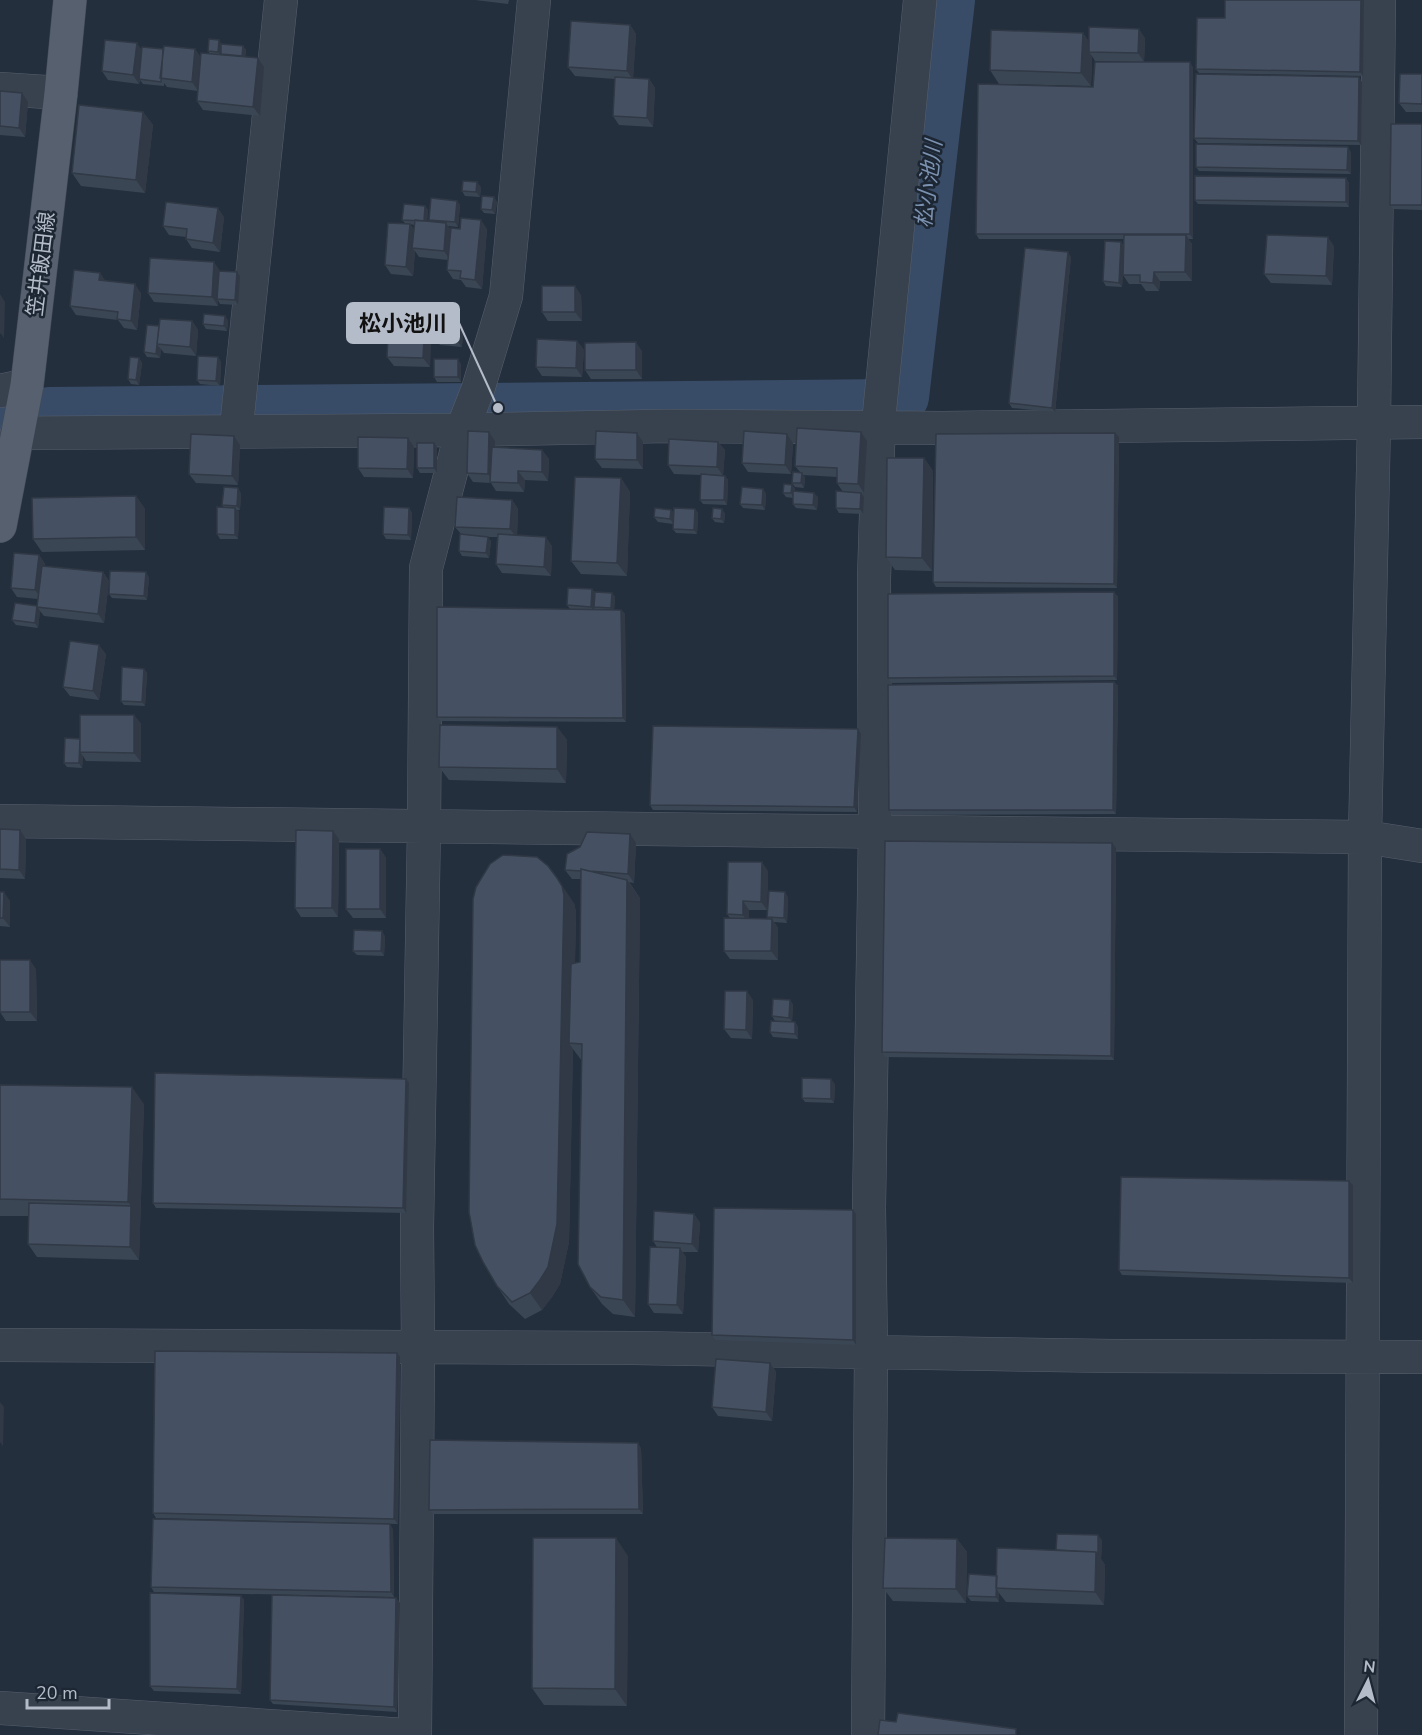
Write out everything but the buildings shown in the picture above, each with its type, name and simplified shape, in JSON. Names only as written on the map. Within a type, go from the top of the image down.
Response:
[{"type":"main road","name":"笠井飯田線","points":[[0,526],[62,93],[70,0]]},
{"type":"street","points":[[236,430],[281,0]]},
{"type":"street","points":[[415,1735],[417,1228],[426,568],[463,429],[478,389],[506,296],[534,0]]},
{"type":"street","points":[[868,1735],[871,1353],[869,1208],[875,830],[874,579],[879,409],[920,0]]},
{"type":"street","points":[[1361,1735],[1365,837],[1374,423],[1379,0]]},
{"type":"street","points":[[0,89],[62,93]]},
{"type":"street","points":[[14,417],[236,430],[670,426],[879,409],[943,428],[1422,422]]},
{"type":"street","points":[[0,821],[1365,837],[1422,846]]},
{"type":"street","points":[[0,1345],[634,1348],[871,1353],[1422,1357]]},
{"type":"street","points":[[0,1708],[405,1735]]},
{"type":"waterway","name":"松小池川","points":[[0,419],[50,412],[894,404],[904,397],[950,0]]},
{"type":"place","name":"松小池川","points":[[498,408]]}]
